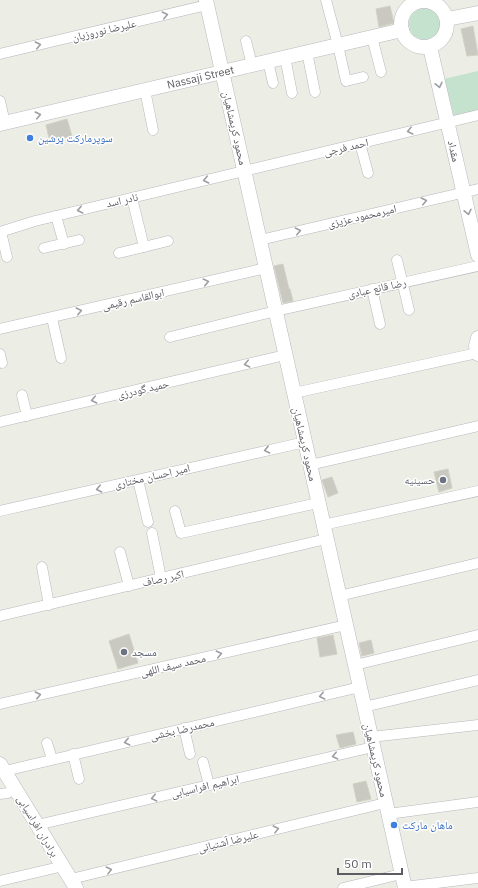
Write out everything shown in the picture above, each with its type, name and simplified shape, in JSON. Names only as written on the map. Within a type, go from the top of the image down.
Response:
[{"type":"street","points":[[326,0],[346,81],[363,77]]},
{"type":"street","points":[[418,1],[434,3],[445,12],[447,19],[448,27],[446,34],[442,40],[430,47],[423,48],[416,46],[404,37],[401,23],[403,16],[406,10],[418,1]]},
{"type":"street","name":"علیرضا نوروزیان","points":[[0,54],[207,3]]},
{"type":"street","name":"محمود کریمشاهیان","points":[[207,3],[403,883]]},
{"type":"street","points":[[447,19],[478,13]]},
{"type":"street","name":"Nassaji Street","points":[[3,124],[402,30]]},
{"type":"street","points":[[372,37],[381,72]]},
{"type":"street","points":[[246,41],[252,65]]},
{"type":"street","name":"مقداد","points":[[430,47],[478,255]]},
{"type":"street","points":[[306,52],[315,92]]},
{"type":"street","points":[[285,58],[292,93]]},
{"type":"street","points":[[268,61],[273,83]]},
{"type":"street","points":[[145,90],[153,130]]},
{"type":"street","points":[[0,101],[3,124]]},
{"type":"street","name":"احمد فرجی","points":[[244,171],[478,115]]},
{"type":"street","points":[[360,143],[368,173]]},
{"type":"street","name":"نادر اسد","points":[[1,232],[35,221],[244,171]]},
{"type":"street","name":"امیرمحمود عزیزی","points":[[260,240],[478,189]]},
{"type":"street","points":[[132,198],[144,247]]},
{"type":"street","points":[[56,216],[64,244]]},
{"type":"street","points":[[1,232],[7,257]]},
{"type":"street","points":[[44,248],[79,240]]},
{"type":"street","points":[[119,253],[168,241]]},
{"type":"street","points":[[397,260],[409,310]]},
{"type":"street","name":"رضا قانع عبادی","points":[[170,337],[276,311],[478,266]]},
{"type":"street","name":"ابوالقاسم رقیمی","points":[[0,330],[266,268]]},
{"type":"street","points":[[372,289],[380,324]]},
{"type":"street","points":[[52,318],[61,358]]},
{"type":"street","points":[[294,393],[478,354],[476,346],[478,338]]},
{"type":"street","name":"حمید گودرزی","points":[[0,422],[285,355]]},
{"type":"street","points":[[22,395],[26,416]]},
{"type":"street","points":[[310,465],[478,426]]},
{"type":"street","name":"امیر احسان مختاری","points":[[0,511],[305,442]]},
{"type":"street","points":[[138,480],[148,522]]},
{"type":"street","points":[[323,525],[478,491]]},
{"type":"street","points":[[175,511],[181,533],[318,503]]},
{"type":"street","points":[[152,533],[161,578]]},
{"type":"street","name":"اکبر رصاف","points":[[0,616],[326,539]]},
{"type":"street","points":[[120,552],[129,586]]},
{"type":"street","points":[[339,596],[478,563]]},
{"type":"street","points":[[42,567],[49,605]]},
{"type":"street","name":"محمد سیف اللهی","points":[[0,704],[346,625]]},
{"type":"street","points":[[355,665],[478,635]]},
{"type":"street","points":[[364,707],[478,680]]},
{"type":"street","name":"محمدرضا بخشی","points":[[2,771],[360,687]]},
{"type":"street","name":"ابراهیم افراسیابی","points":[[34,826],[209,785],[372,742],[478,725]]},
{"type":"street","points":[[184,728],[190,754]]},
{"type":"street","points":[[47,743],[52,759]]},
{"type":"street","points":[[73,754],[79,780]]},
{"type":"street","points":[[203,762],[209,785]]},
{"type":"street","name":"برادران افراسیابی","points":[[2,771],[8,792],[34,826],[72,885]]},
{"type":"street","name":"علیرضا آشتیانی","points":[[72,885],[387,808],[478,802]]},
{"type":"street","name":"برادران افراسیابی","points":[[34,826],[55,868],[72,885]]},
{"type":"street","points":[[0,881],[55,868]]},
{"type":"street","points":[[343,888],[478,878]]},
{"type":"green space","points":[[422,8],[428,8],[437,12],[441,24],[437,36],[428,40],[422,40],[413,36],[409,27],[409,21],[413,12]]},
{"type":"green space","points":[[478,71],[478,110],[454,116],[444,79]]},
{"type":"building","points":[[390,6],[394,23],[379,27],[376,9]]},
{"type":"building","points":[[473,26],[478,55],[467,56],[461,29]]},
{"type":"building","points":[[67,119],[72,136],[50,142],[46,125]]},
{"type":"building","points":[[283,264],[293,301],[283,303],[274,266]]},
{"type":"building","name":"حسینیه","points":[[448,469],[452,488],[439,492],[434,472]]},
{"type":"building","points":[[332,477],[338,493],[328,497],[322,480]]},
{"type":"building","name":"مسجد","points":[[129,634],[138,663],[118,669],[109,641]]},
{"type":"building","points":[[333,635],[337,654],[320,657],[317,638]]},
{"type":"building","points":[[371,640],[374,653],[362,656],[359,643]]},
{"type":"building","points":[[353,732],[356,744],[340,748],[336,735]]},
{"type":"building","points":[[366,781],[371,799],[357,802],[353,784]]},
{"type":"place","name":"سوپرمارکت پرشین","points":[[30,138]]},
{"type":"place","name":"حسینیه","points":[[443,480]]},
{"type":"place","name":"مسجد","points":[[124,652]]},
{"type":"place","name":"ماهان مارکت","points":[[394,825]]}]
